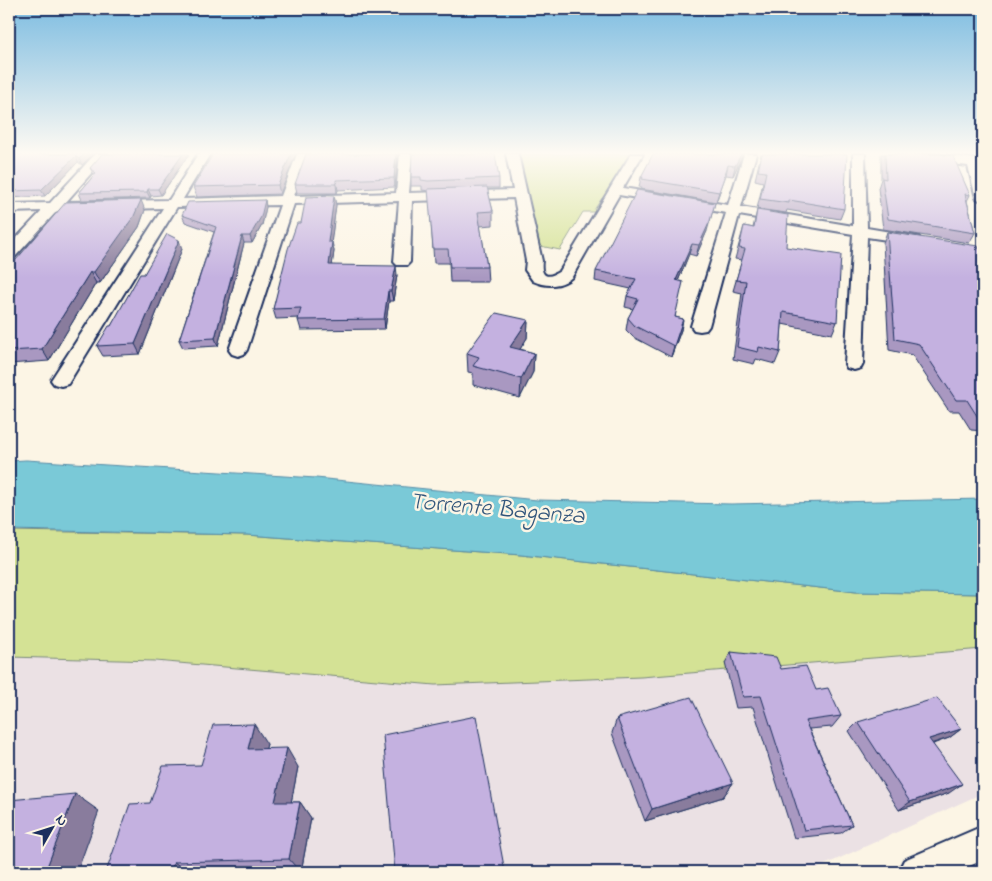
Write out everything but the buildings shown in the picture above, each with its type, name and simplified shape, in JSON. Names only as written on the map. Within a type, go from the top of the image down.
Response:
[{"type":"street","points":[[9,255],[64,195]]},
{"type":"street","points":[[61,380],[178,195]]},
{"type":"street","points":[[238,350],[289,195]]},
{"type":"street","points":[[9,208],[477,195]]},
{"type":"street","points":[[520,195],[534,261],[533,269],[538,276],[547,280],[556,280],[566,274],[614,195]]},
{"type":"street","points":[[641,195],[926,242]]},
{"type":"street","points":[[700,326],[738,195]]},
{"type":"street","points":[[854,364],[860,232],[860,195]]},
{"type":"street","points":[[402,262],[404,197]]},
{"type":"street","points":[[916,872],[983,843]]},
{"type":"shaded area","points":[[983,649],[983,793],[809,872],[9,872],[9,657],[155,661],[435,685],[641,677]]},
{"type":"green space","points":[[524,195],[608,195],[606,199],[602,198],[594,210],[598,212],[583,212],[560,250],[540,246],[537,234],[532,234]]},
{"type":"green space","points":[[9,531],[247,535],[521,555],[856,592],[983,594],[983,649],[641,677],[435,685],[155,661],[9,657]]},
{"type":"water","name":"Torrente Baganza","points":[[26,460],[316,478],[537,500],[731,504],[983,499],[983,594],[856,592],[521,555],[247,535],[9,530],[9,461]]}]
